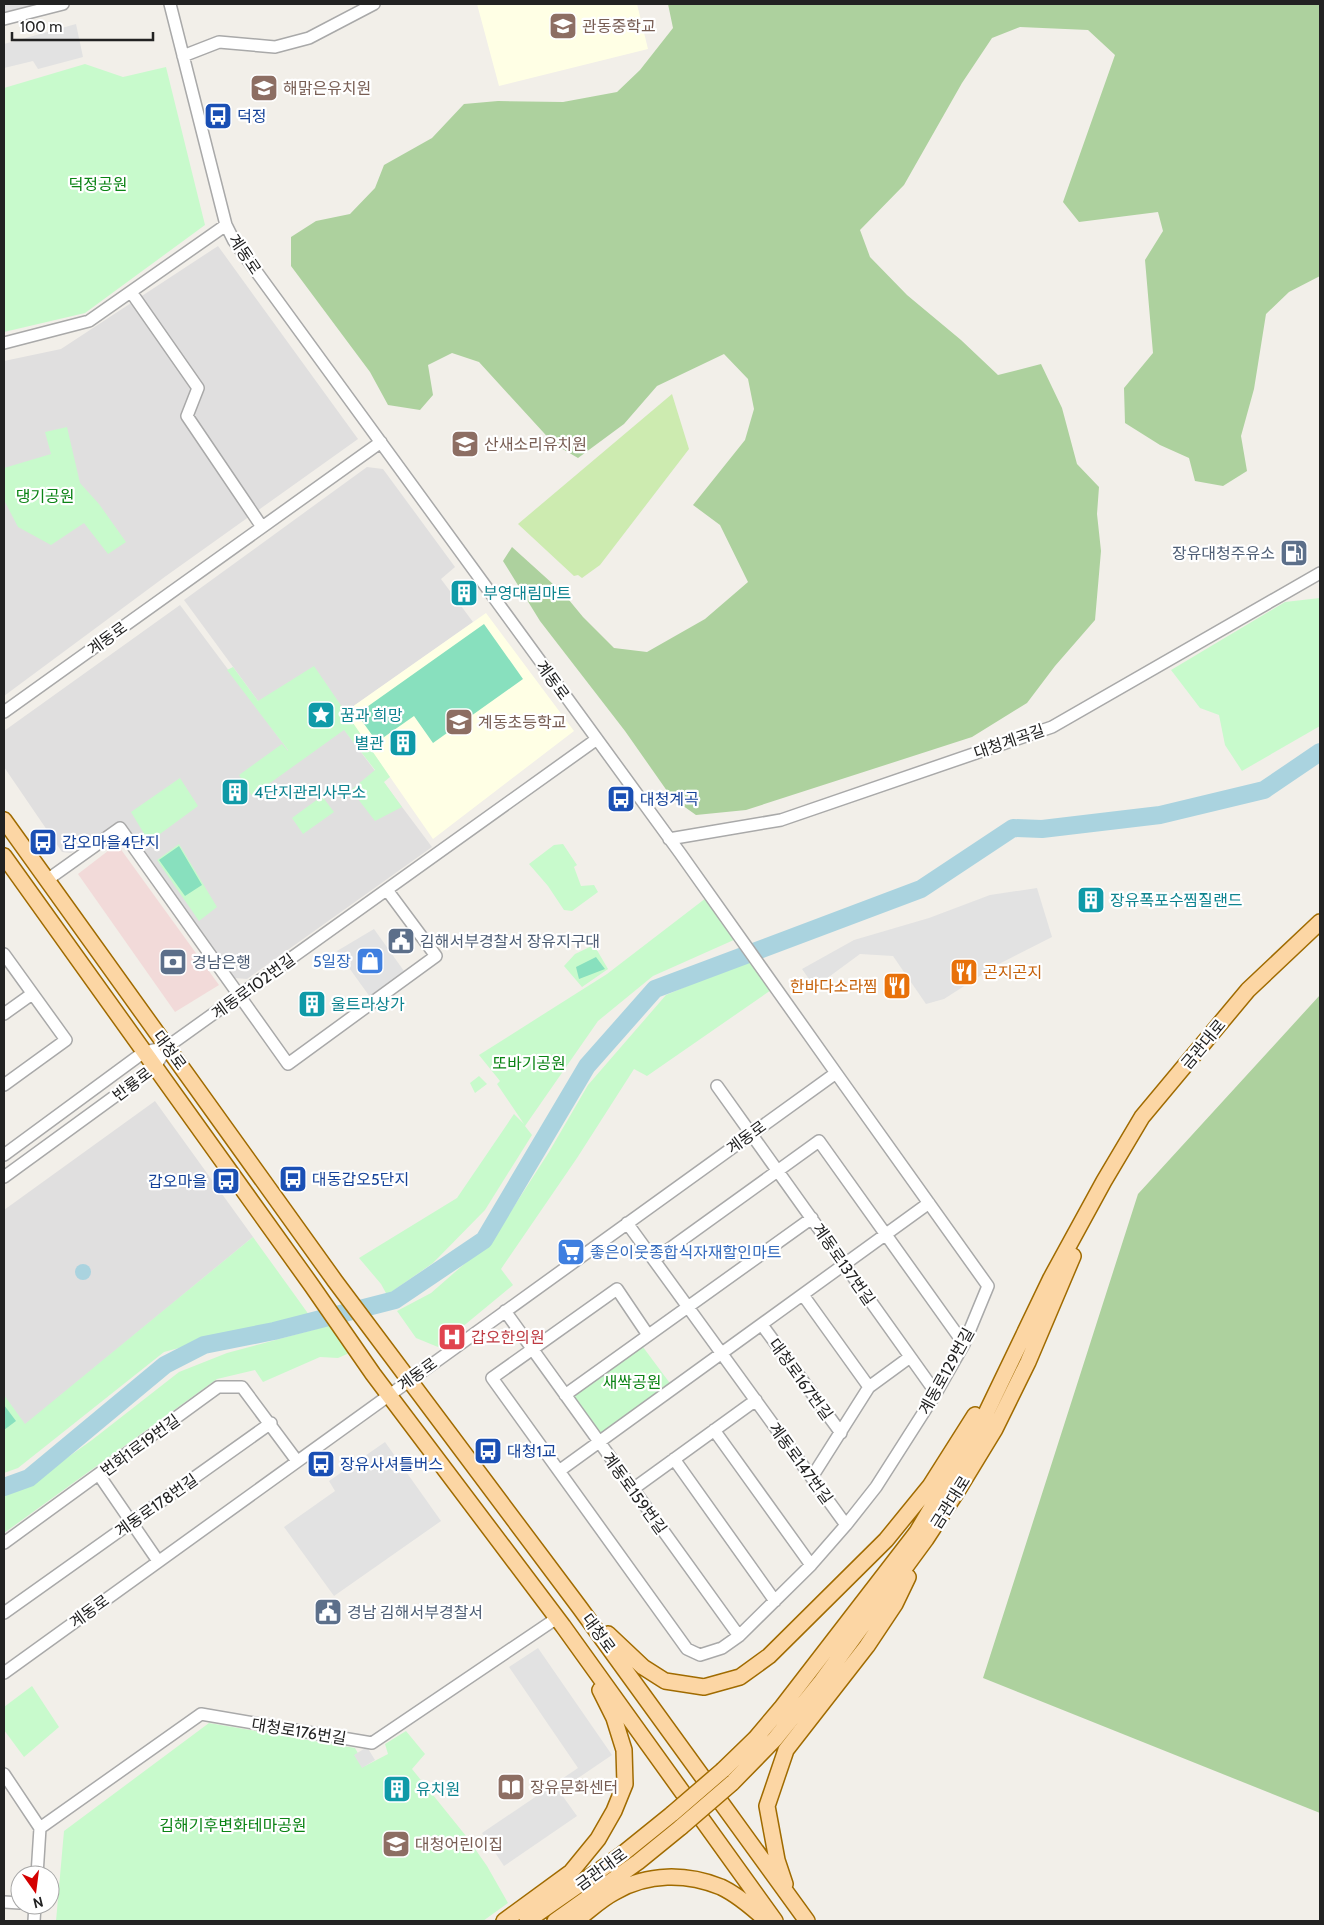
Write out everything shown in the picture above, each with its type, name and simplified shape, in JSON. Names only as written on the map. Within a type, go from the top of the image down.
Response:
[{"type":"main road","name":"대청로","points":[[4,820],[385,1349],[580,1608],[807,1921]]},
{"type":"main road","name":"대청로","points":[[4,856],[312,1286],[388,1396],[560,1622],[775,1921]]},
{"type":"main road","name":"금관대로","points":[[527,1921],[620,1856],[672,1814],[723,1770],[755,1739],[782,1707],[917,1532],[979,1428],[1051,1278],[1104,1180],[1142,1117],[1248,990],[1320,922]]},
{"type":"main road","name":"금관대로","points":[[555,1921],[638,1862],[682,1827],[732,1783],[775,1739],[821,1682],[926,1539],[956,1493],[1003,1412],[1028,1362],[1104,1180]]},
{"type":"main road","points":[[580,1608],[643,1667],[665,1681],[704,1687],[740,1678],[769,1656],[886,1540],[930,1486],[1016,1351]]},
{"type":"main road","points":[[791,1900],[777,1860],[767,1806],[786,1750],[867,1646],[895,1604],[926,1539]]},
{"type":"main road","points":[[504,1921],[571,1872],[598,1839],[614,1811],[625,1784],[624,1750],[614,1718],[560,1622]]},
{"type":"main road","points":[[575,1921],[614,1892],[643,1879],[680,1876],[722,1888],[756,1910],[767,1921]]},
{"type":"street","points":[[4,19],[63,4]]},
{"type":"street","name":"계동로","points":[[4,1673],[836,1072],[726,917],[240,249],[226,225],[170,4]]},
{"type":"street","points":[[183,56],[219,42],[275,47],[309,38],[374,4]]},
{"type":"street","points":[[4,343],[89,321],[226,225]]},
{"type":"street","points":[[131,292],[198,388],[187,416],[262,527]]},
{"type":"street","name":"계동로","points":[[4,712],[381,442]]},
{"type":"street","name":"대청계곡길","points":[[669,839],[781,820],[1052,727],[1320,573]]},
{"type":"street","name":"계동로102번길","points":[[167,1047],[597,739]]},
{"type":"street","points":[[47,880],[120,828],[288,1064],[436,956],[387,890]]},
{"type":"street","points":[[4,954],[66,1040],[4,1084]]},
{"type":"street","points":[[4,1014],[32,994]]},
{"type":"street","name":"반룡로","points":[[4,1155],[144,1052],[167,1047]]},
{"type":"street","name":"반룡로","points":[[4,1178],[156,1068],[167,1047]]},
{"type":"street","name":"계동로129번길","points":[[559,1471],[687,1649],[700,1655],[722,1648],[739,1636],[811,1565],[876,1487],[936,1393],[964,1344],[988,1286],[836,1072]]},
{"type":"street","name":"계동로137번길","points":[[718,1086],[936,1393]]},
{"type":"street","points":[[654,1260],[819,1141],[964,1344]]},
{"type":"street","name":"대청로167번길","points":[[559,1471],[929,1203]]},
{"type":"street","points":[[565,1395],[812,1218]]},
{"type":"street","name":"계동로147번길","points":[[628,1223],[846,1525]]},
{"type":"street","points":[[559,1471],[492,1378],[617,1288],[648,1334]]},
{"type":"street","points":[[803,1295],[869,1387]]},
{"type":"street","name":"계동로159번길","points":[[505,1311],[739,1636]]},
{"type":"street","name":"대청로167번길","points":[[762,1325],[841,1433]]},
{"type":"street","points":[[812,1477],[869,1387],[910,1357]]},
{"type":"street","name":"번화1로19번길","points":[[4,1543],[218,1387],[242,1387],[271,1423]]},
{"type":"street","points":[[633,1489],[756,1400]]},
{"type":"street","points":[[271,1423],[297,1461]]},
{"type":"street","name":"계동로178번길","points":[[4,1613],[271,1423]]},
{"type":"street","points":[[714,1430],[811,1565]]},
{"type":"street","points":[[674,1459],[775,1600]]},
{"type":"street","points":[[99,1475],[158,1562]]},
{"type":"street","name":"대청로176번길","points":[[40,1828],[201,1714],[372,1743],[560,1622]]},
{"type":"street","points":[[4,1774],[40,1828],[38,1865]]},
{"type":"shaded area","points":[[4,4],[63,4],[4,19]]},
{"type":"shaded area","name":"관동중학교","points":[[477,4],[637,4],[648,49],[499,86]]},
{"type":"shaded area","points":[[76,24],[83,57],[38,69],[33,61],[4,68],[4,44]]},
{"type":"shaded area","points":[[218,246],[358,439],[166,576],[4,696],[4,361],[61,349]]},
{"type":"shaded area","points":[[367,467],[383,469],[455,567],[441,579],[473,622],[345,712],[258,701],[184,600]]},
{"type":"shaded area","points":[[180,605],[288,750],[337,720],[432,847],[247,979],[234,978],[121,821],[71,853],[62,852],[4,767],[4,731]]},
{"type":"shaded area","name":"계동초등학교","points":[[486,613],[574,731],[433,839],[345,712]]},
{"type":"shaded area","points":[[117,844],[219,985],[175,1012],[78,874]]},
{"type":"shaded area","points":[[1037,888],[1052,937],[997,965],[944,999],[926,1004],[893,956],[860,954],[826,979],[816,989],[802,969],[854,940],[929,918],[990,895]]},
{"type":"shaded area","name":"5일장","points":[[374,929],[404,971],[370,997],[337,951]]},
{"type":"shaded area","points":[[155,1101],[253,1237],[25,1425],[4,1396],[4,1210]]},
{"type":"shaded area","points":[[385,1442],[441,1521],[334,1596],[284,1527],[335,1491],[329,1481]]},
{"type":"shaded area","points":[[538,1648],[612,1755],[559,1791],[577,1816],[504,1866],[482,1833],[578,1768],[509,1667]]},
{"type":"shaded area","points":[[367,1747],[375,1760],[362,1768],[354,1755]]},
{"type":"green space","points":[[668,4],[1320,4],[1320,276],[1289,292],[1266,314],[1254,389],[1241,436],[1247,471],[1223,486],[1195,481],[1189,458],[1160,445],[1125,423],[1124,388],[1153,353],[1145,260],[1163,231],[1158,212],[1079,222],[1063,202],[1115,55],[1088,30],[1020,27],[992,38],[962,83],[904,185],[860,230],[870,257],[907,295],[961,340],[998,375],[1041,364],[1062,408],[1077,464],[1099,487],[1097,514],[1101,551],[1095,620],[1055,666],[1027,703],[972,737],[746,810],[696,815],[672,798],[625,731],[540,621],[503,561],[512,547],[564,594],[583,617],[614,648],[647,652],[705,619],[748,582],[720,525],[693,505],[745,440],[754,409],[748,379],[724,354],[657,386],[624,424],[578,458],[554,444],[479,362],[452,353],[428,365],[433,395],[420,410],[388,405],[370,372],[291,266],[291,237],[316,221],[350,214],[375,188],[384,165],[432,138],[464,104],[498,101],[563,102],[617,92],[640,70],[673,28]]},
{"type":"green space","name":"덕정공원","points":[[85,64],[123,77],[166,67],[205,225],[85,313],[4,332],[4,88]]},
{"type":"green space","points":[[672,394],[689,449],[600,565],[582,578],[578,575],[574,576],[518,524]]},
{"type":"green space","name":"댕기공원","points":[[67,427],[80,483],[99,504],[126,542],[108,554],[84,523],[51,545],[18,527],[4,500],[4,468],[51,454],[45,432]]},
{"type":"green space","points":[[1320,598],[1320,726],[1242,771],[1225,745],[1219,715],[1200,708],[1171,670],[1285,602]]},
{"type":"green space","points":[[484,624],[523,679],[433,743],[414,716],[377,742],[357,714]]},
{"type":"green space","points":[[314,666],[390,777],[384,782],[402,807],[375,821],[351,790],[375,770],[344,730],[252,796],[239,775],[282,744],[288,750],[227,670],[233,667],[258,701]]},
{"type":"green space","points":[[180,778],[198,806],[149,842],[131,812]]},
{"type":"green space","points":[[322,796],[334,812],[303,834],[292,818]]},
{"type":"green space","points":[[179,844],[217,907],[199,921],[157,860]]},
{"type":"green space","points":[[563,844],[577,865],[574,867],[581,886],[594,885],[598,892],[572,911],[564,910],[548,886],[529,864],[554,845]]},
{"type":"green space","points":[[179,846],[202,885],[185,896],[159,860]]},
{"type":"green space","name":"또바기공원","points":[[706,898],[736,939],[653,976],[598,1021],[525,1126],[532,1135],[485,1210],[433,1263],[387,1295],[381,1284],[359,1258],[457,1198],[514,1114],[524,1124],[497,1084],[500,1081],[479,1055],[607,974]]},
{"type":"green space","points":[[594,945],[608,969],[582,987],[564,966],[575,954]]},
{"type":"green space","points":[[596,957],[605,969],[579,979],[576,967]]},
{"type":"green space","points":[[749,960],[774,988],[647,1076],[634,1069],[577,1158],[501,1269],[513,1285],[438,1347],[416,1338],[397,1311],[431,1293],[493,1239],[549,1152],[588,1085],[666,995]]},
{"type":"green space","points":[[1320,995],[1320,1813],[983,1678],[1138,1194]]},
{"type":"green space","points":[[479,1076],[487,1084],[475,1093],[470,1083]]},
{"type":"green space","points":[[253,1237],[312,1319],[253,1328],[164,1352],[18,1468],[4,1473],[4,1395],[25,1424]]},
{"type":"green space","points":[[335,1324],[354,1351],[338,1358],[320,1357],[263,1382],[255,1370],[217,1379],[4,1533],[4,1493],[29,1485],[92,1440],[179,1372],[227,1353]]},
{"type":"green space","name":"새싹공원","points":[[640,1343],[672,1386],[599,1439],[567,1396]]},
{"type":"green space","points":[[4,1405],[16,1421],[4,1430]]},
{"type":"green space","points":[[32,1686],[59,1727],[24,1757],[4,1730],[4,1707]]},
{"type":"green space","name":"김해기후변화테마공원","points":[[209,1723],[355,1748],[365,1766],[388,1754],[385,1744],[406,1731],[425,1754],[412,1769],[466,1836],[487,1866],[508,1903],[483,1921],[56,1921],[57,1915],[60,1915],[60,1876],[64,1831]]},
{"type":"water","points":[[80,1264],[86,1264],[91,1269],[89,1278],[80,1280],[75,1275],[75,1269]]},
{"type":"waterway","points":[[4,1487],[29,1478],[165,1365],[204,1345],[274,1331],[395,1300],[484,1240],[587,1066],[655,989],[921,889],[1013,828],[1042,829],[1160,815],[1264,790],[1320,752]]},
{"type":"place","name":"관동중학교","points":[[563,26]]},
{"type":"place","name":"해맑은유치원","points":[[264,88]]},
{"type":"place","name":"덕정","points":[[218,116]]},
{"type":"place","name":"산새소리유치원","points":[[465,444]]},
{"type":"place","name":"장유대청주유소","points":[[1294,553]]},
{"type":"place","name":"부영대림마트","points":[[464,593]]},
{"type":"place","name":"꿈과 희망","points":[[321,715]]},
{"type":"place","name":"계동초등학교","points":[[459,722]]},
{"type":"place","name":"별관","points":[[403,743]]},
{"type":"place","name":"4단지관리사무소","points":[[235,792]]},
{"type":"place","name":"대청계곡","points":[[621,799]]},
{"type":"place","name":"갑오마을4단지","points":[[43,842]]},
{"type":"place","name":"장유폭포수찜질랜드","points":[[1091,900]]},
{"type":"place","name":"김해서부경찰서 장유지구대","points":[[401,941]]},
{"type":"place","name":"5일장","points":[[370,961]]},
{"type":"place","name":"경남은행","points":[[173,962]]},
{"type":"place","name":"곤지곤지","points":[[964,972]]},
{"type":"place","name":"한바다소라찜","points":[[897,986]]},
{"type":"place","name":"울트라상가","points":[[312,1004]]},
{"type":"place","name":"대동갑오5단지","points":[[293,1179]]},
{"type":"place","name":"갑오마을","points":[[226,1181]]},
{"type":"place","name":"좋은이웃종합식자재할인마트","points":[[571,1252]]},
{"type":"place","name":"갑오한의원","points":[[452,1337]]},
{"type":"place","name":"대청1교","points":[[488,1451]]},
{"type":"place","name":"장유사셔틀버스","points":[[321,1464]]},
{"type":"place","name":"경남 김해서부경찰서","points":[[328,1612]]},
{"type":"place","name":"장유문화센터","points":[[511,1787]]},
{"type":"place","name":"유치원","points":[[397,1789]]},
{"type":"place","name":"대청어린이집","points":[[396,1844]]}]
